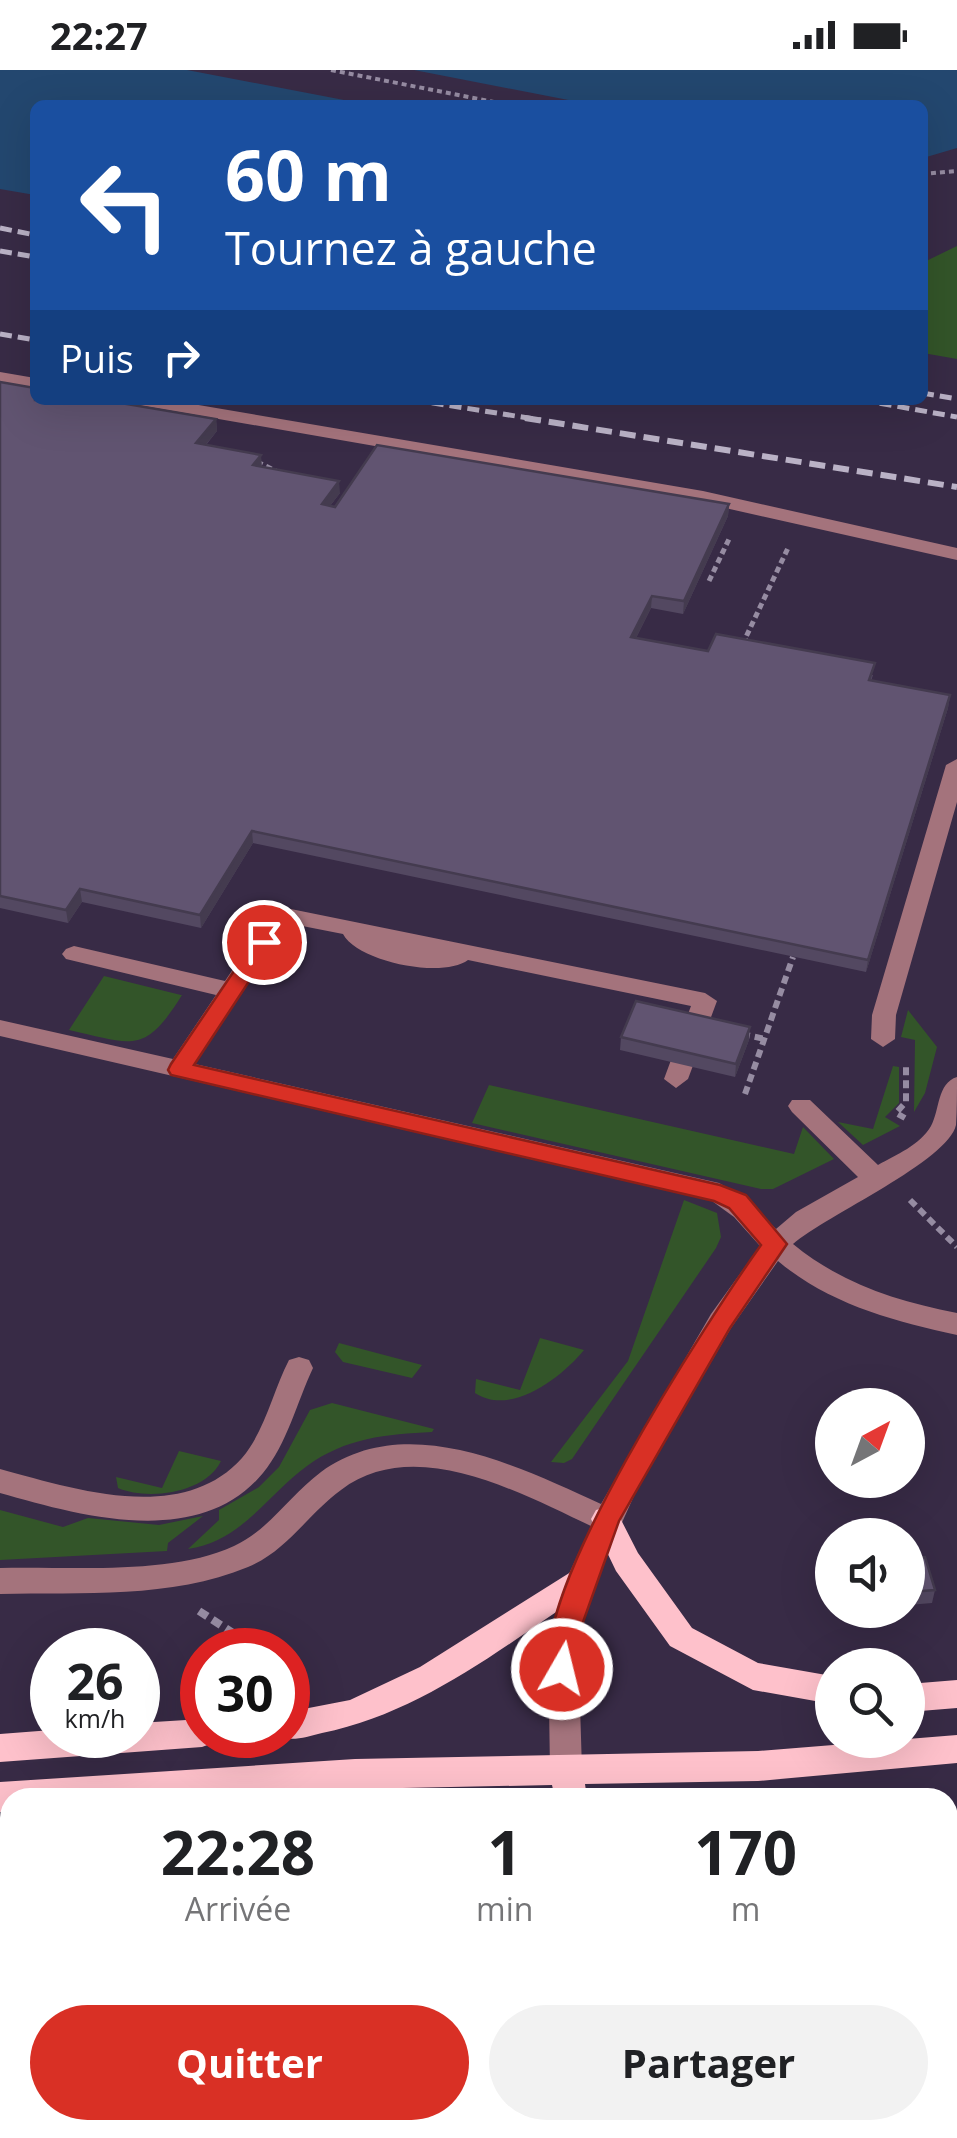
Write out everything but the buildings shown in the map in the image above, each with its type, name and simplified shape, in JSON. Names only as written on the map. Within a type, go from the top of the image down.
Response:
[{"type":"main road","points":[[606,1518],[626,1562],[681,1636],[754,1676],[815,1687]]},
{"type":"main road","points":[[310,1722],[354,1713],[431,1677],[582,1578]]},
{"type":"main road","points":[[925,1697],[957,1694]]},
{"type":"main road","points":[[0,1748],[180,1735]]},
{"type":"main road","points":[[139,1788],[356,1774],[568,1784],[957,1749]]},
{"type":"street","points":[[0,377],[30,381]]},
{"type":"street","points":[[167,405],[703,497],[957,554]]},
{"type":"street","points":[[883,1038],[884,1015],[957,765]]},
{"type":"street","points":[[179,1070],[281,914],[705,1000],[676,1079]]},
{"type":"street","points":[[74,954],[234,985]]},
{"type":"street","points":[[0,1028],[720,1194],[737,1202],[775,1244],[820,1279],[850,1296],[878,1308],[957,1324]]},
{"type":"street","points":[[568,1784],[563,1639],[606,1518],[721,1321],[775,1244],[805,1219],[937,1138],[954,1104]]},
{"type":"street","points":[[801,1106],[880,1176]]},
{"type":"street","points":[[0,1481],[72,1502],[154,1510],[199,1501],[220,1491],[252,1466],[298,1368]]},
{"type":"street","points":[[0,1582],[181,1574],[237,1559],[263,1544],[335,1478],[358,1466],[386,1459],[442,1458],[505,1475],[606,1518]]},
{"type":"path","points":[[331,70],[483,100]]},
{"type":"path","points":[[928,173],[957,171]]},
{"type":"path","points":[[746,1094],[794,957]]},
{"type":"path","points":[[880,1176],[957,1248]]},
{"type":"path","points":[[181,1574],[200,1612],[224,1628]]},
{"type":"green space","points":[[957,246],[957,359],[928,354],[928,260]]},
{"type":"green space","points":[[104,976],[182,995],[157,1028],[135,1041],[69,1030]]},
{"type":"green space","points":[[908,1010],[937,1047],[925,1093],[914,1112],[915,1040],[901,1037]]},
{"type":"green space","points":[[893,1066],[899,1067],[899,1103],[885,1117],[900,1126],[863,1145],[838,1122],[873,1129]]},
{"type":"green space","points":[[489,1085],[794,1154],[803,1127],[834,1159],[773,1189],[761,1189],[472,1123]]},
{"type":"green space","points":[[684,1200],[717,1213],[721,1237],[716,1248],[572,1459],[551,1462],[628,1361]]},
{"type":"green space","points":[[540,1338],[584,1350],[549,1382],[520,1397],[489,1399],[475,1393],[476,1379],[520,1390]]},
{"type":"green space","points":[[339,1343],[422,1365],[412,1378],[343,1362],[335,1352]]},
{"type":"green space","points":[[332,1403],[434,1429],[367,1439],[336,1449],[307,1466],[238,1527],[207,1545],[188,1549],[219,1520],[219,1510],[259,1487],[279,1467],[310,1410]]},
{"type":"green space","points":[[179,1451],[221,1461],[203,1481],[175,1491],[145,1494],[118,1488],[116,1477],[162,1488]]},
{"type":"green space","points":[[0,1510],[63,1527],[88,1518],[159,1525],[203,1516],[168,1543],[167,1551],[0,1560]]},
{"type":"water","points":[[0,70],[187,70],[344,100],[30,100],[30,194],[0,189]]},
{"type":"water","points":[[414,70],[957,70],[957,148],[928,157],[928,100],[568,100]]},
{"type":"railway","points":[[0,228],[30,234]]},
{"type":"railway","points":[[0,251],[30,256]]},
{"type":"railway","points":[[0,334],[30,339]]},
{"type":"railway","points":[[928,394],[957,399]]},
{"type":"railway","points":[[446,405],[541,420]]},
{"type":"railway","points":[[890,405],[957,417]]},
{"type":"railway","points":[[525,418],[957,487]]},
{"type":"route","points":[[264,942],[179,1070],[720,1194],[737,1202],[775,1244],[721,1321],[606,1518],[563,1639],[562,1669]]}]
